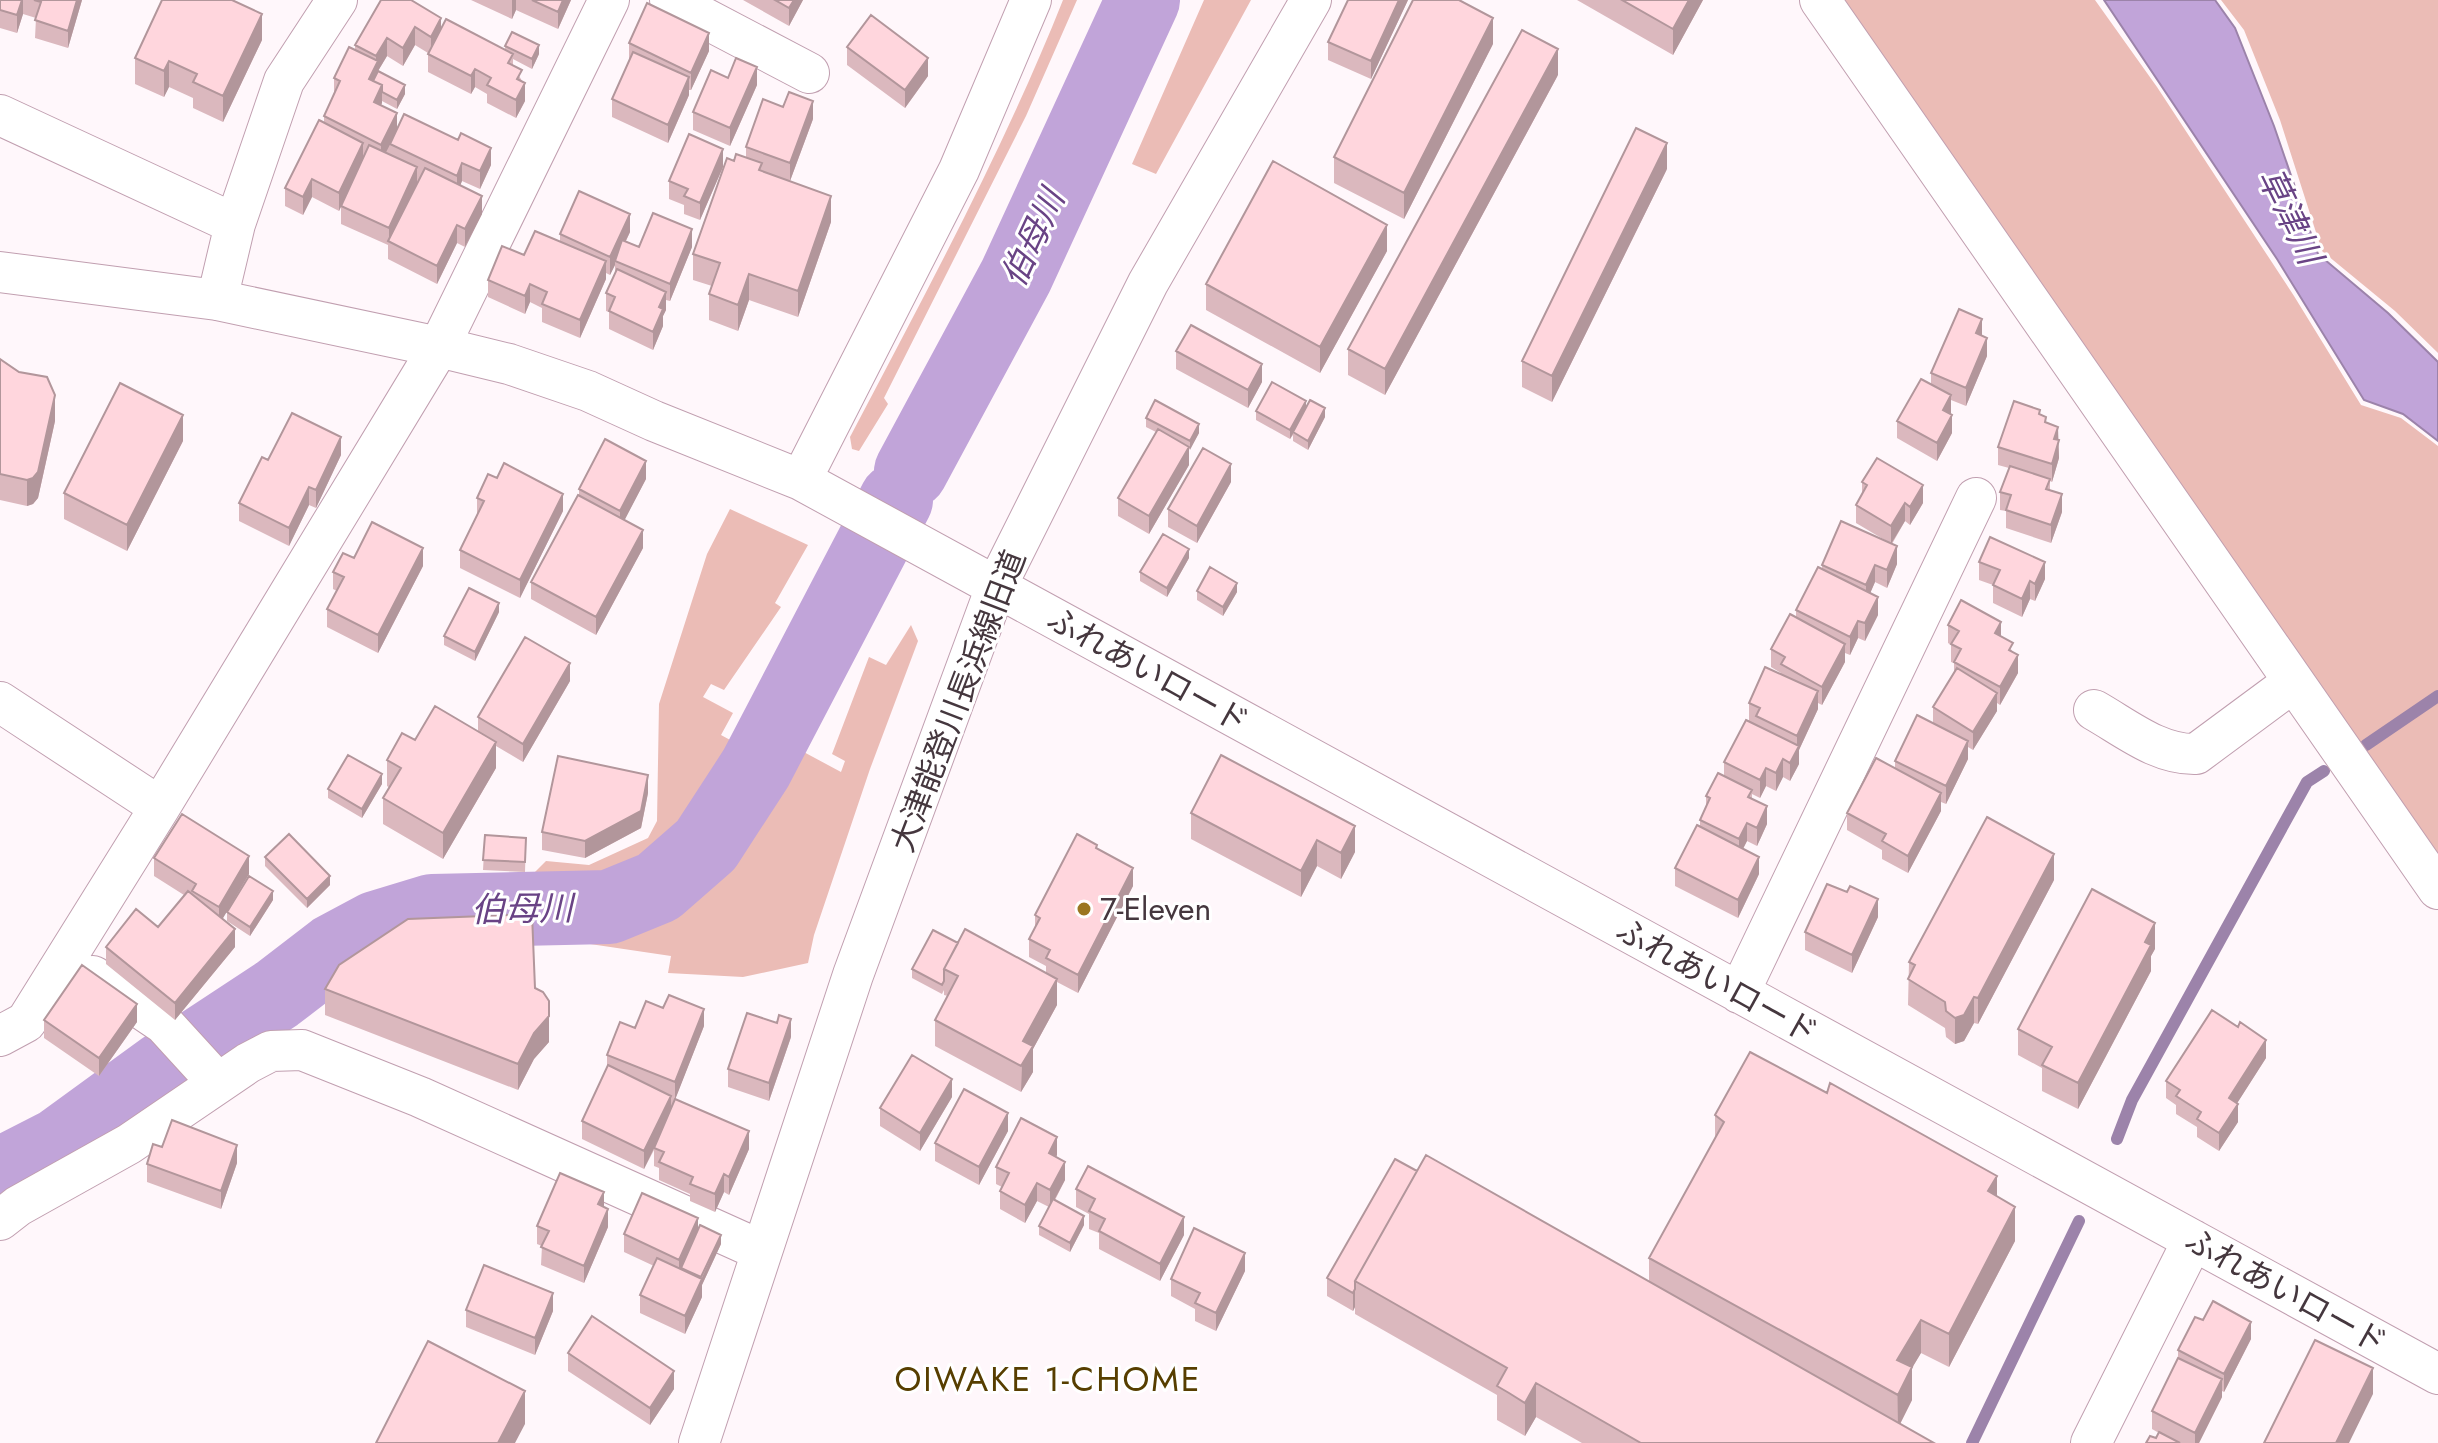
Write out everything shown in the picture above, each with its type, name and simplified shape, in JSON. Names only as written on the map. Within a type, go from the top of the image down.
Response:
[{"type":"street","points":[[217,300],[235,224],[284,81],[337,0]]},
{"type":"street","points":[[0,1036],[26,1022],[67,958],[439,347],[609,0]]},
{"type":"street","points":[[670,0],[809,73]]},
{"type":"street","points":[[814,488],[959,170],[1031,0]]},
{"type":"street","name":"大津能登川長浜線旧道","points":[[699,1443],[853,975],[996,587],[1148,283],[1311,0]]},
{"type":"street","points":[[1820,0],[2438,889]]},
{"type":"street","points":[[0,115],[235,224]]},
{"type":"street","name":"ふれあいロード","points":[[0,272],[217,300],[509,364],[588,391],[814,488],[2438,1374]]},
{"type":"street","points":[[1739,993],[1976,498]]},
{"type":"street","points":[[2094,710],[2164,750],[2196,754],[2292,683]]},
{"type":"street","points":[[0,702],[160,807]]},
{"type":"street","points":[[67,958],[173,1032],[213,1078]]},
{"type":"street","points":[[0,1220],[18,1206],[129,1144],[213,1078],[271,1051],[302,1050],[420,1097],[762,1251]]},
{"type":"street","points":[[2091,1443],[2193,1240]]},
{"type":"shaded area","points":[[1063,0],[1077,0],[1026,116],[884,398],[888,404],[859,451],[852,449],[850,437],[989,167]]},
{"type":"shaded area","points":[[1204,0],[1251,0],[1156,174],[1132,164]]},
{"type":"shaded area","points":[[1843,0],[2095,0],[2157,87],[2294,296],[2361,405],[2401,418],[2438,446],[2438,857]]},
{"type":"shaded area","points":[[2221,0],[2438,0],[2438,353],[2395,311],[2322,251],[2280,120],[2244,30]]},
{"type":"shaded area","points":[[730,509],[808,545],[775,603],[781,607],[724,690],[711,684],[703,697],[733,713],[721,735],[732,741],[681,823],[648,856],[628,869],[596,879],[531,882],[530,877],[546,861],[589,865],[648,838],[657,821],[659,704],[707,554]]},
{"type":"shaded area","points":[[911,625],[918,641],[870,769],[814,935],[808,963],[743,977],[668,973],[671,956],[590,944],[632,933],[667,918],[695,899],[719,876],[740,849],[800,750],[841,772],[845,761],[832,754],[869,657],[886,665]]},
{"type":"water","name":"草津川","points":[[2104,0],[2215,0],[2235,28],[2274,126],[2318,254],[2388,313],[2438,362],[2438,441],[2403,414],[2364,400],[2277,259]]},
{"type":"building","points":[[0,0],[22,0],[17,15],[0,10]]},
{"type":"building","points":[[34,0],[77,0],[68,31],[35,20],[41,2]]},
{"type":"building","points":[[162,0],[232,0],[262,14],[223,96],[193,82],[197,74],[169,61],[164,71],[135,58]]},
{"type":"building","points":[[381,0],[411,0],[441,18],[431,37],[415,27],[403,48],[387,38],[376,56],[355,45]]},
{"type":"building","points":[[532,0],[563,0],[558,12]]},
{"type":"building","points":[[775,0],[794,0],[789,8]]},
{"type":"building","points":[[1348,0],[1399,0],[1371,61],[1328,42]]},
{"type":"building","points":[[1413,0],[1459,0],[1493,18],[1404,193],[1334,157]]},
{"type":"building","points":[[1622,0],[1689,0],[1673,29]]},
{"type":"building","points":[[647,3],[709,33],[691,73],[629,43]]},
{"type":"building","points":[[871,15],[928,58],[905,90],[847,47]]},
{"type":"building","points":[[446,19],[513,54],[508,63],[522,70],[517,79],[525,83],[516,100],[487,85],[491,78],[475,69],[471,76],[428,54]]},
{"type":"building","points":[[1522,30],[1558,49],[1385,369],[1348,349]]},
{"type":"building","points":[[512,32],[539,45],[532,59],[505,46]]},
{"type":"building","points":[[349,47],[378,61],[369,79],[382,85],[374,102],[397,113],[381,145],[324,116],[340,81],[334,78]]},
{"type":"building","points":[[633,52],[689,77],[668,125],[612,99]]},
{"type":"building","points":[[736,58],[757,67],[730,128],[693,112],[711,70],[728,78]]},
{"type":"building","points":[[378,71],[405,85],[397,100],[382,92],[382,85],[373,81]]},
{"type":"building","points":[[789,92],[813,101],[790,163],[746,147],[763,99],[783,107]]},
{"type":"building","points":[[404,114],[458,140],[461,133],[491,148],[480,171],[462,163],[457,176],[390,144]]},
{"type":"building","points":[[319,120],[363,143],[339,193],[312,179],[303,197],[285,188]]},
{"type":"building","points":[[1636,128],[1667,143],[1552,376],[1522,361]]},
{"type":"building","points":[[689,134],[723,149],[700,203],[684,196],[688,189],[669,181]]},
{"type":"building","points":[[369,145],[417,167],[389,228],[341,206]]},
{"type":"building","points":[[736,154],[762,163],[759,170],[831,196],[798,291],[749,274],[738,305],[709,294],[720,263],[693,254],[727,158],[734,161]]},
{"type":"building","points":[[1273,161],[1387,225],[1320,347],[1206,284]]},
{"type":"building","points":[[425,168],[482,196],[465,229],[457,225],[437,266],[388,241]]},
{"type":"building","points":[[579,191],[630,214],[610,257],[560,234]]},
{"type":"building","points":[[653,213],[692,229],[670,284],[615,261],[622,240],[639,247]]},
{"type":"building","points":[[535,231],[606,261],[580,320],[542,304],[547,292],[530,284],[525,296],[488,280],[502,246],[524,255]]},
{"type":"building","points":[[617,269],[666,292],[659,307],[663,309],[653,332],[609,311],[615,297],[606,293]]},
{"type":"building","points":[[1959,309],[1982,319],[1976,333],[1987,338],[1966,388],[1931,373]]},
{"type":"building","points":[[1191,325],[1262,364],[1248,390],[1176,351]]},
{"type":"building","points":[[0,359],[19,372],[47,377],[55,395],[38,472],[27,480],[0,474]]},
{"type":"building","points":[[1921,379],[1951,395],[1943,410],[1952,415],[1937,443],[1897,421]]},
{"type":"building","points":[[1272,382],[1306,401],[1290,430],[1256,411]]},
{"type":"building","points":[[120,383],[183,415],[127,525],[64,493]]},
{"type":"building","points":[[1155,400],[1199,424],[1190,441],[1146,418]]},
{"type":"building","points":[[1310,400],[1325,408],[1308,441],[1293,432]]},
{"type":"building","points":[[2014,401],[2040,410],[2039,414],[2046,417],[2045,422],[2058,427],[2054,439],[2059,440],[2052,464],[1998,447]]},
{"type":"building","points":[[292,413],[341,437],[316,490],[309,487],[289,528],[239,503],[262,457],[268,460]]},
{"type":"building","points":[[1158,429],[1189,447],[1149,516],[1118,498]]},
{"type":"building","points":[[605,439],[646,461],[620,511],[579,489]]},
{"type":"building","points":[[1203,448],[1231,464],[1197,526],[1168,509]]},
{"type":"building","points":[[1877,458],[1923,485],[1910,507],[1905,503],[1891,526],[1856,505],[1867,485],[1862,482]]},
{"type":"building","points":[[504,463],[563,494],[520,580],[460,550],[484,501],[477,498],[488,474],[497,478]]},
{"type":"building","points":[[2010,466],[2050,479],[2046,489],[2062,494],[2051,525],[2006,510],[2011,495],[2000,492]]},
{"type":"building","points":[[578,495],[643,530],[596,617],[531,582]]},
{"type":"building","points":[[1841,521],[1897,546],[1887,570],[1875,565],[1866,585],[1822,565]]},
{"type":"building","points":[[372,522],[423,548],[378,635],[327,609],[344,577],[333,572],[343,553],[354,558]]},
{"type":"building","points":[[1163,534],[1189,549],[1167,588],[1140,572]]},
{"type":"building","points":[[1990,537],[2045,562],[2035,584],[2030,581],[2022,599],[1993,585],[2000,570],[1979,562]]},
{"type":"building","points":[[1210,567],[1237,583],[1223,607],[1197,591]]},
{"type":"building","points":[[1818,567],[1878,597],[1865,623],[1858,621],[1850,637],[1796,610]]},
{"type":"building","points":[[469,588],[499,603],[475,652],[444,636]]},
{"type":"building","points":[[1961,600],[2001,622],[1995,633],[2013,643],[2009,650],[2018,655],[2000,687],[1954,662],[1961,649],[1951,644],[1959,631],[1948,625]]},
{"type":"building","points":[[1790,614],[1845,644],[1822,687],[1781,664],[1785,657],[1771,649]]},
{"type":"building","points":[[525,637],[570,663],[523,744],[478,717]]},
{"type":"building","points":[[1765,667],[1818,691],[1797,736],[1756,716],[1760,708],[1749,703]]},
{"type":"building","points":[[1957,668],[1997,693],[1973,732],[1933,707]]},
{"type":"building","points":[[435,706],[496,742],[443,833],[383,798],[401,768],[387,760],[402,733],[415,740]]},
{"type":"building","points":[[1917,715],[1968,741],[1946,786],[1895,761]]},
{"type":"building","points":[[1746,720],[1799,746],[1790,763],[1783,759],[1776,773],[1766,768],[1760,780],[1724,762]]},
{"type":"building","points":[[348,755],[382,774],[362,809],[328,789]]},
{"type":"building","points":[[1221,755],[1355,826],[1341,853],[1317,840],[1301,871],[1191,813]]},
{"type":"building","points":[[558,756],[648,775],[641,811],[585,841],[542,832]]},
{"type":"building","points":[[1876,758],[1941,793],[1908,856],[1882,841],[1886,834],[1847,813]]},
{"type":"building","points":[[1718,773],[1752,790],[1748,797],[1767,806],[1757,828],[1747,823],[1739,839],[1700,820],[1710,798],[1706,796]]},
{"type":"building","points":[[182,814],[249,856],[219,907],[192,891],[196,884],[154,858]]},
{"type":"building","points":[[1987,817],[2054,854],[1978,998],[1974,997],[1964,1015],[1955,1018],[1946,1011],[1945,1002],[1908,979],[1915,965],[1909,962]]},
{"type":"building","points":[[1697,825],[1759,857],[1738,900],[1675,868]]},
{"type":"building","points":[[289,834],[330,876],[307,899],[265,857]]},
{"type":"building","name":"7-Eleven","points":[[1077,834],[1133,868],[1078,975],[1046,958],[1050,950],[1029,939],[1040,918],[1035,915]]},
{"type":"building","points":[[485,835],[526,838],[525,862],[483,860]]},
{"type":"building","points":[[249,876],[273,891],[250,927],[227,912]]},
{"type":"building","points":[[1827,884],[1847,892],[1850,886],[1878,899],[1852,955],[1805,932]]},
{"type":"building","points":[[2092,889],[2155,923],[2145,942],[2151,945],[2078,1083],[2042,1065],[2052,1047],[2018,1029]]},
{"type":"building","points":[[188,891],[235,929],[175,1003],[106,947],[136,909],[158,927]]},
{"type":"building","points":[[532,914],[535,988],[543,992],[549,1001],[549,1016],[534,1033],[518,1064],[325,989],[339,965],[408,919]]},
{"type":"building","points":[[965,929],[1057,979],[1023,1041],[1033,1046],[1021,1066],[935,1020],[958,976],[944,969]]},
{"type":"building","points":[[933,930],[958,943],[944,969],[942,985],[912,969]]},
{"type":"building","points":[[82,965],[137,1004],[99,1058],[44,1020]]},
{"type":"building","points":[[669,995],[704,1009],[675,1082],[607,1055],[620,1022],[635,1028],[646,1001],[663,1008]]},
{"type":"building","points":[[2212,1010],[2238,1027],[2240,1022],[2266,1040],[2229,1098],[2238,1104],[2219,1133],[2197,1119],[2201,1112],[2176,1096],[2180,1090],[2166,1081]]},
{"type":"building","points":[[747,1013],[777,1023],[779,1015],[791,1019],[769,1083],[728,1069]]},
{"type":"building","points":[[1750,1052],[1827,1093],[1830,1083],[1997,1176],[1988,1191],[2015,1207],[1949,1334],[1921,1320],[1897,1360],[1912,1367],[1898,1395],[1649,1258],[1724,1122],[1715,1115]]},
{"type":"building","points":[[912,1055],[952,1079],[920,1133],[880,1108]]},
{"type":"building","points":[[608,1065],[671,1096],[644,1151],[582,1121]]},
{"type":"building","points":[[964,1089],[1008,1113],[979,1167],[935,1143]]},
{"type":"building","points":[[675,1099],[749,1131],[729,1177],[724,1174],[715,1194],[690,1184],[693,1177],[659,1162],[664,1152],[654,1148]]},
{"type":"building","points":[[1021,1118],[1057,1137],[1049,1153],[1065,1162],[1050,1190],[1037,1183],[1025,1205],[1000,1191],[1009,1173],[996,1167]]},
{"type":"building","points":[[172,1120],[237,1145],[221,1191],[147,1164],[153,1144],[162,1147]]},
{"type":"building","points":[[1426,1155],[1934,1443],[1641,1443],[1536,1383],[1525,1403],[1497,1386],[1507,1368],[1355,1281]]},
{"type":"building","points":[[1395,1159],[1417,1171],[1355,1281],[1353,1293],[1327,1278]]},
{"type":"building","points":[[1088,1166],[1184,1217],[1160,1264],[1099,1231],[1105,1219],[1089,1211],[1095,1199],[1076,1189]]},
{"type":"building","points":[[560,1173],[604,1192],[598,1204],[608,1209],[584,1266],[541,1247],[549,1231],[537,1226]]},
{"type":"building","points":[[642,1193],[698,1218],[679,1260],[624,1234]]},
{"type":"building","points":[[1053,1199],[1084,1216],[1070,1243],[1039,1226]]},
{"type":"building","points":[[700,1225],[721,1235],[701,1277],[681,1268]]},
{"type":"building","points":[[1194,1228],[1245,1253],[1216,1313],[1195,1303],[1200,1293],[1171,1279]]},
{"type":"building","points":[[657,1258],[702,1279],[685,1316],[640,1295]]},
{"type":"building","points":[[484,1265],[553,1293],[535,1338],[466,1310]]},
{"type":"building","points":[[2213,1301],[2251,1322],[2224,1374],[2178,1350],[2195,1317],[2203,1320]]},
{"type":"building","points":[[592,1316],[674,1371],[650,1408],[568,1353]]},
{"type":"building","points":[[2315,1340],[2373,1368],[2336,1443],[2264,1443]]},
{"type":"building","points":[[428,1341],[525,1391],[498,1443],[376,1443]]},
{"type":"building","points":[[2178,1358],[2222,1379],[2195,1433],[2152,1411]]},
{"type":"building","points":[[2159,1432],[2180,1443],[2146,1443],[2150,1436],[2156,1438]]},
{"type":"waterway","name":"伯母川","points":[[911,471],[1016,276],[1143,0]]},
{"type":"waterway","name":"伯母川","points":[[0,1175],[60,1144],[163,1069],[277,994],[333,951],[376,928],[432,911],[609,907],[658,887],[706,845],[756,768],[896,500]]},
{"type":"waterway","points":[[2366,745],[2438,696]]},
{"type":"waterway","points":[[2117,1139],[2132,1100],[2307,782],[2324,771]]},
{"type":"waterway","points":[[1972,1443],[2079,1221]]},
{"type":"place","name":"7-Eleven","points":[[1084,909]]},
{"type":"district","name":"OIWAKE 1-CHOME","points":[[1048,1379]]}]
